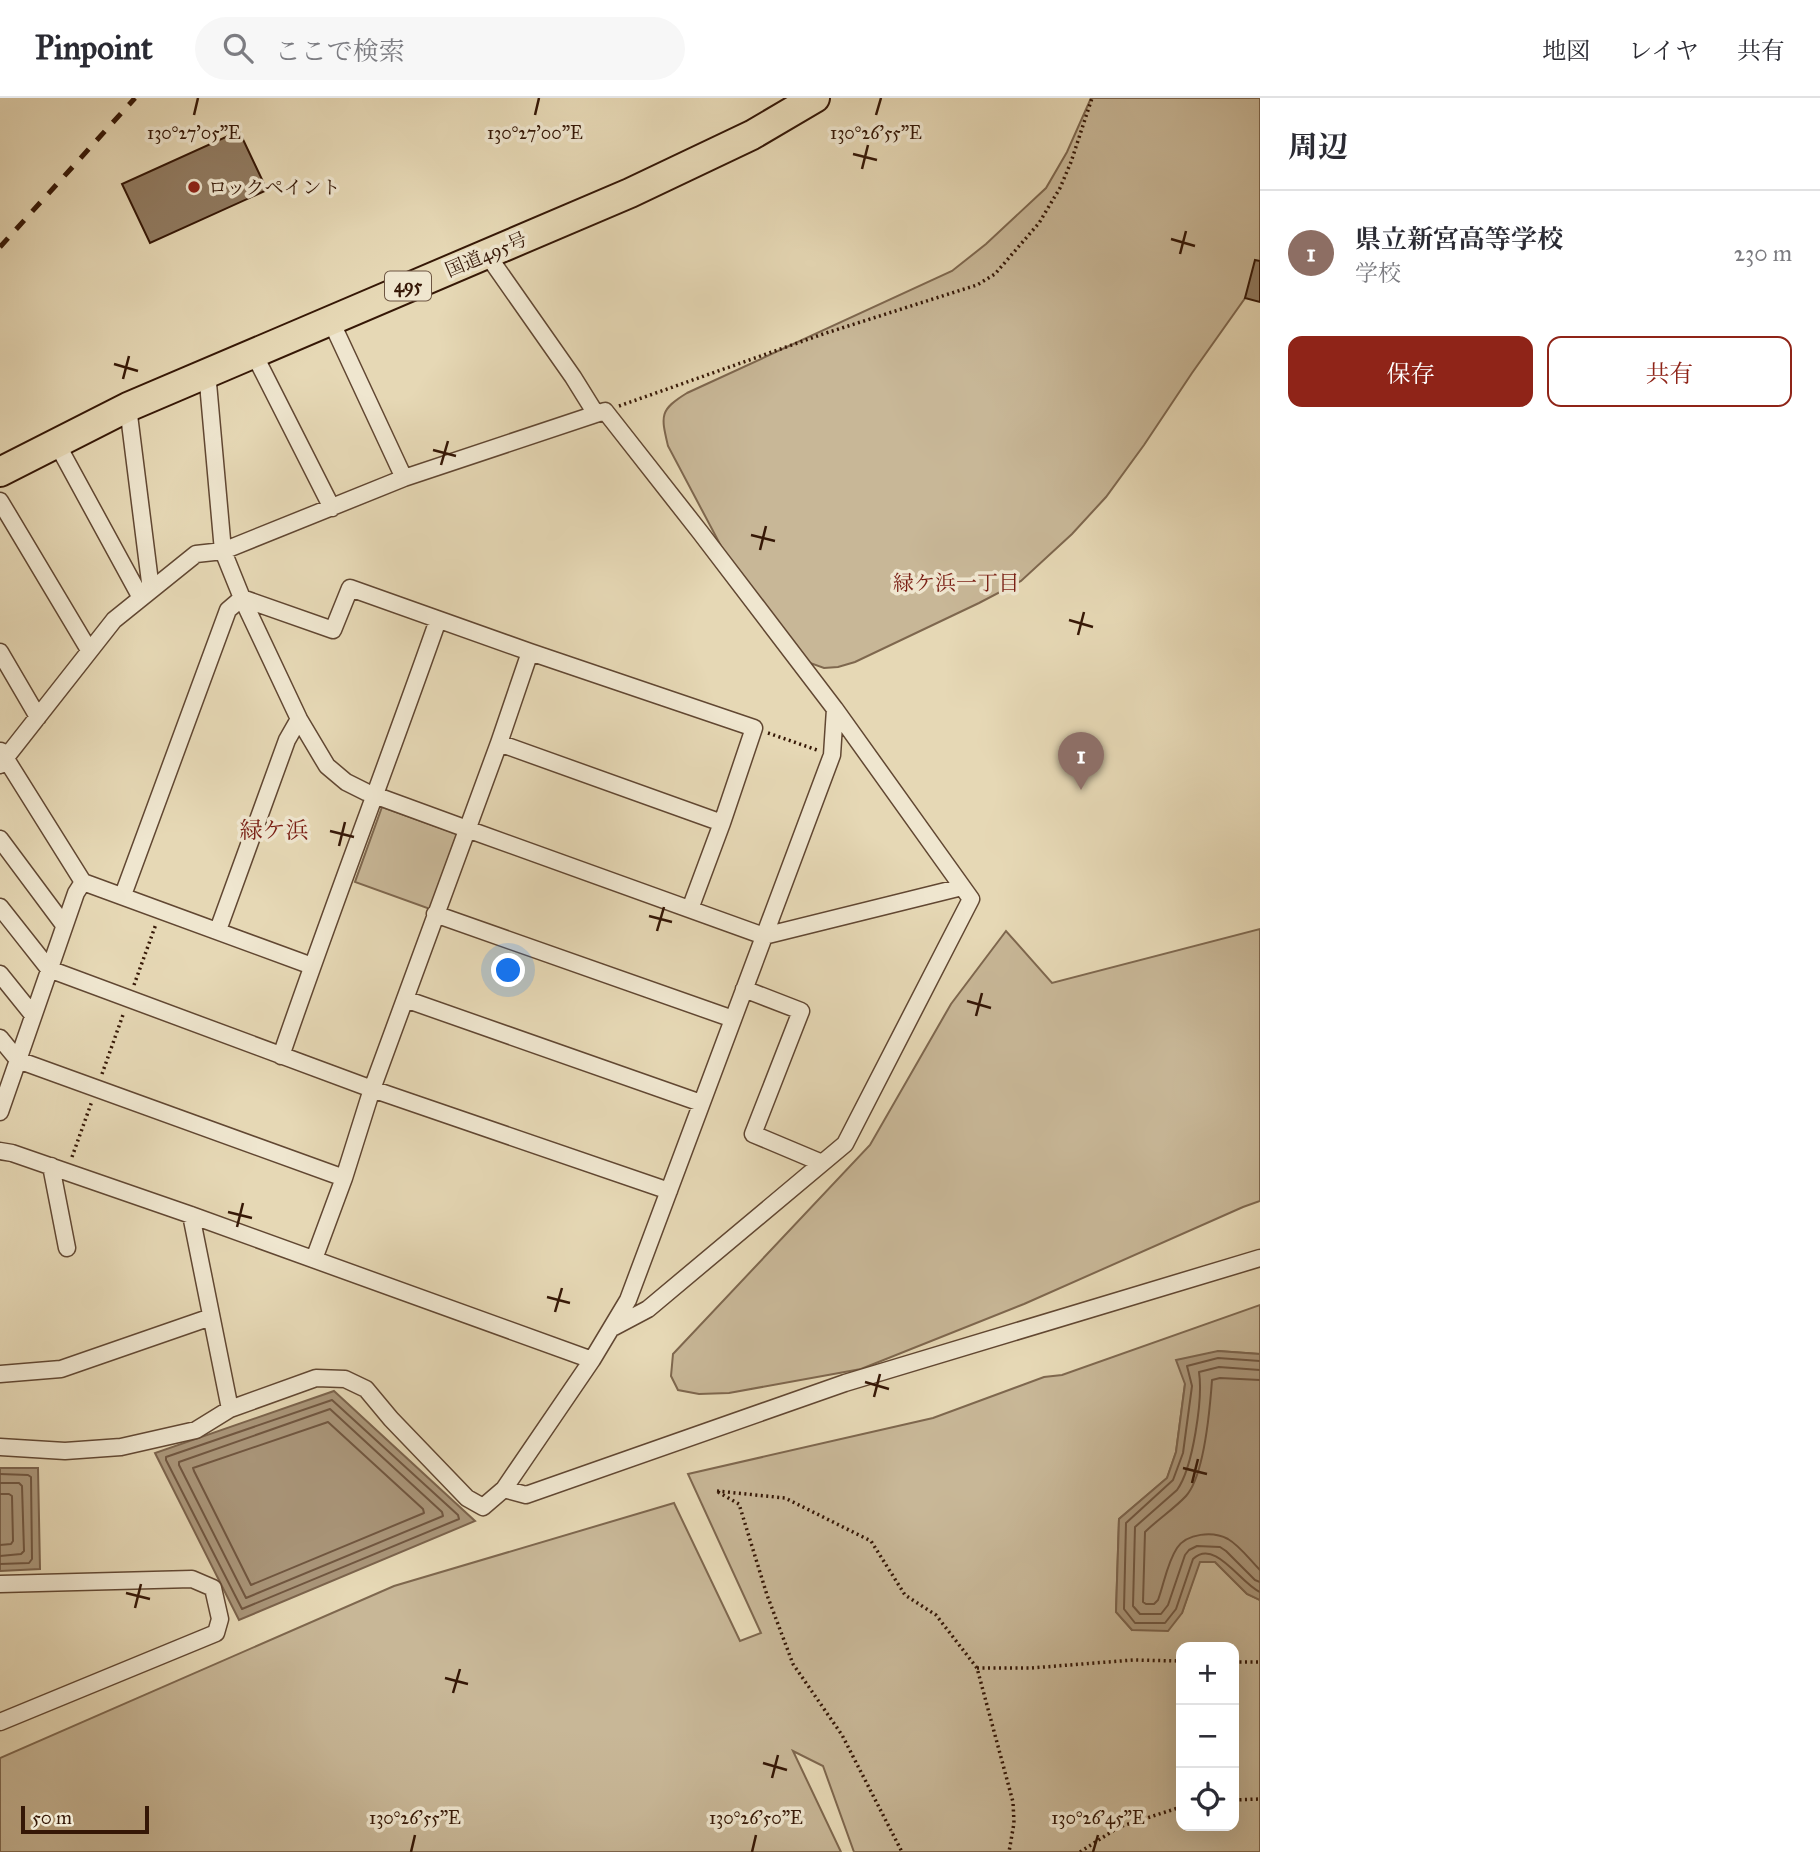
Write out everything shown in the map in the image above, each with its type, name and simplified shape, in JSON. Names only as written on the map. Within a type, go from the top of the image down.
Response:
[{"type":"highway","name":"国道495号","points":[[0,472],[128,407],[207,372],[630,193],[752,135],[815,98]]},
{"type":"street","points":[[486,253],[573,377],[700,532],[835,709],[971,899],[845,1144],[648,1309],[612,1328]]},
{"type":"street","points":[[330,320],[404,478]]},
{"type":"street","points":[[253,352],[332,508]]},
{"type":"street","points":[[207,372],[223,551],[299,719],[327,766],[346,782],[467,830],[764,936],[962,887]]},
{"type":"street","points":[[128,407],[146,594]]},
{"type":"street","points":[[312,965],[83,881],[2,757],[38,717],[114,620],[196,554],[223,551],[404,478],[600,412]]},
{"type":"street","points":[[56,442],[146,594]]},
{"type":"street","points":[[0,501],[89,650]]},
{"type":"street","points":[[242,598],[333,630],[350,588],[754,729],[690,909]]},
{"type":"street","points":[[123,895],[228,610],[242,598]]},
{"type":"street","points":[[281,1056],[438,620]]},
{"type":"street","points":[[0,652],[38,717]]},
{"type":"street","points":[[314,1259],[344,1178],[372,1088],[530,652]]},
{"type":"street","points":[[0,1447],[65,1451],[121,1447],[196,1430],[229,1409],[316,1378],[345,1378],[366,1389],[467,1498],[484,1507],[504,1489],[592,1360],[628,1300],[832,755],[835,709]]},
{"type":"street","points":[[218,930],[287,740],[299,719]]},
{"type":"street","points":[[499,743],[722,823]]},
{"type":"street","points":[[0,839],[64,925]]},
{"type":"street","points":[[1,1107],[64,925],[83,881]]},
{"type":"street","points":[[0,907],[49,969],[281,1056],[669,1191]]},
{"type":"street","points":[[435,914],[733,1019]]},
{"type":"street","points":[[0,974],[33,1015]]},
{"type":"street","points":[[744,989],[801,1011],[753,1134],[822,1163]]},
{"type":"street","points":[[405,999],[701,1103]]},
{"type":"street","points":[[0,1038],[18,1060],[344,1178]]},
{"type":"street","points":[[0,1151],[191,1215],[592,1360]]},
{"type":"street","points":[[58,1169],[67,1248]]},
{"type":"street","points":[[191,1215],[229,1409]]},
{"type":"street","points":[[504,1489],[526,1495],[845,1383],[1260,1258]]},
{"type":"street","points":[[0,1374],[61,1369],[211,1317]]},
{"type":"street","points":[[0,1584],[192,1579],[213,1588],[220,1619],[216,1633],[0,1722]]},
{"type":"path","points":[[600,412],[823,334],[977,285],[995,274],[1039,223],[1060,188],[1092,98]]},
{"type":"path","points":[[754,729],[832,755]]},
{"type":"path","points":[[58,1169],[97,1089],[161,910]]},
{"type":"path","points":[[902,1852],[842,1735],[793,1664],[766,1595],[739,1504],[717,1491],[785,1498],[871,1541],[905,1595],[936,1615],[977,1668],[1013,1802],[1014,1823],[1009,1852]]},
{"type":"path","points":[[977,1668],[1031,1668],[1133,1660],[1176,1661]]},
{"type":"path","points":[[1239,1662],[1260,1662]]},
{"type":"path","points":[[1239,1800],[1260,1799]]},
{"type":"path","points":[[1080,1852],[1119,1827],[1176,1809]]},
{"type":"shaded area","points":[[1091,98],[1260,98],[1260,277],[1106,497],[1072,534],[1021,581],[855,662],[824,668],[810,663],[757,614],[668,446],[664,415],[671,404],[687,393],[952,271],[986,244],[1046,188],[1067,152]]},
{"type":"shaded area","points":[[382,807],[457,834],[430,909],[355,882]]},
{"type":"shaded area","points":[[1260,929],[1260,1201],[1024,1304],[861,1369],[729,1393],[699,1394],[678,1390],[671,1376],[673,1354],[870,1145],[951,1004],[1006,931],[1052,983]]},
{"type":"shaded area","points":[[1260,1305],[1260,1354],[1218,1351],[1185,1384],[1176,1452],[1167,1478],[1119,1519],[1116,1612],[1132,1630],[1182,1613],[1199,1562],[1215,1562],[1247,1594],[1260,1600],[1260,1852],[854,1852],[823,1766],[793,1751],[841,1852],[0,1852],[0,1758],[394,1586],[674,1503],[740,1641],[761,1633],[688,1474],[933,1418],[1044,1377],[1062,1375]]},
{"type":"water","points":[[1218,1351],[1260,1354],[1260,1600],[1247,1594],[1215,1562],[1200,1562],[1182,1613],[1168,1631],[1132,1630],[1116,1612],[1119,1519],[1167,1478],[1176,1452],[1185,1384],[1176,1360]]},
{"type":"water","points":[[334,1391],[475,1521],[239,1620],[155,1453]]},
{"type":"water","points":[[0,1468],[38,1468],[40,1569],[0,1571]]},
{"type":"building","name":"ロックペイント","points":[[239,131],[267,190],[150,243],[122,184]]},
{"type":"building","points":[[1255,260],[1260,261],[1260,302],[1245,298]]},
{"type":"railway","points":[[0,247],[135,98]]},
{"type":"place","name":"ロックペイント","points":[[194,187]]},
{"type":"place","name":"県立新宮高等学校","points":[[1081,790]]},
{"type":"district","name":"緑ケ浜一丁目","points":[[956,583]]},
{"type":"district","name":"緑ケ浜","points":[[274,830]]}]
